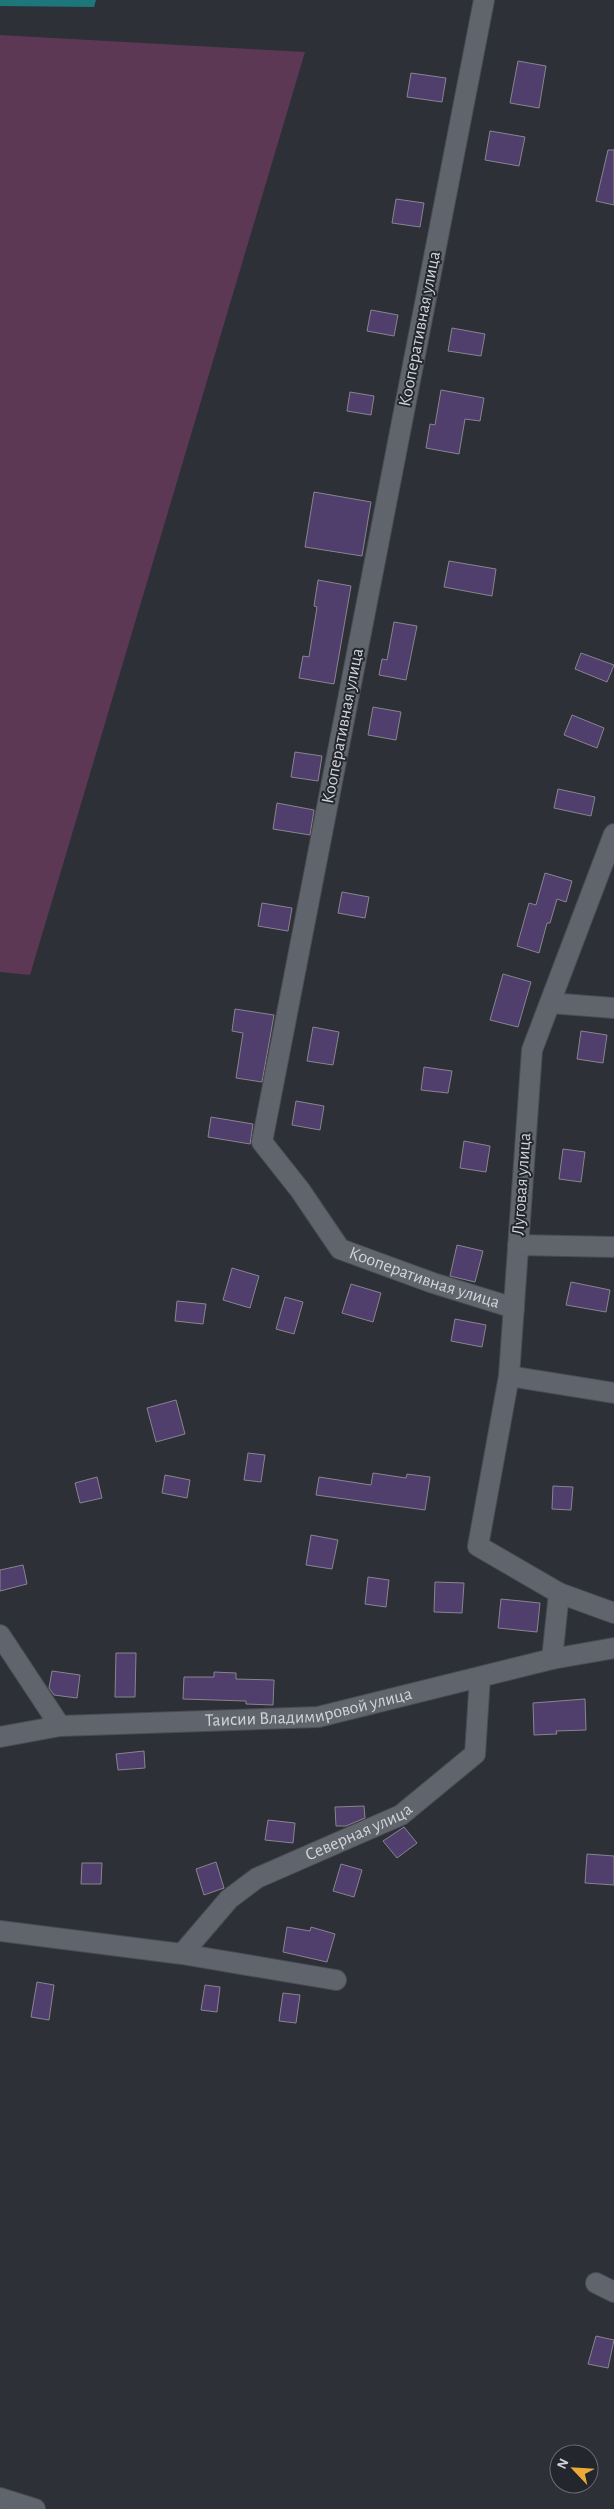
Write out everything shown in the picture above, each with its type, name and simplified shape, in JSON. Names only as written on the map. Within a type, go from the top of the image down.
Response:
[{"type":"street","name":"Кооперативная улица","points":[[484,0],[262,1142],[300,1190],[340,1249],[433,1283],[514,1308]]},
{"type":"street","name":"Луговая улица","points":[[559,1592],[478,1546],[509,1376],[532,1050],[614,834]]},
{"type":"street","points":[[550,1003],[614,1008]]},
{"type":"street","points":[[518,1246],[614,1247]]},
{"type":"street","points":[[509,1376],[614,1393]]},
{"type":"street","points":[[552,1659],[559,1592],[614,1613]]},
{"type":"street","points":[[0,1635],[60,1726]]},
{"type":"street","name":"Таисии Владимировой улица","points":[[0,1737],[60,1726],[318,1717],[552,1659],[614,1648]]},
{"type":"street","name":"Северная улица","points":[[182,1954],[229,1899],[257,1878],[401,1816],[475,1754],[480,1677]]},
{"type":"street","points":[[0,1931],[182,1954],[336,1980]]},
{"type":"street","points":[[0,2498],[35,2509]]},
{"type":"shaded area","points":[[0,35],[305,52],[30,975],[0,972]]},
{"type":"water","points":[[0,0],[96,0],[94,7],[0,6]]},
{"type":"building","points":[[518,61],[546,66],[539,108],[510,103]]},
{"type":"building","points":[[411,73],[446,78],[442,102],[407,97]]},
{"type":"building","points":[[490,131],[525,137],[519,166],[485,160]]},
{"type":"building","points":[[608,150],[614,150],[614,205],[596,201]]},
{"type":"building","points":[[396,199],[424,203],[420,227],[392,223]]},
{"type":"building","points":[[371,310],[398,315],[394,336],[367,331]]},
{"type":"building","points":[[452,328],[485,334],[481,356],[448,351]]},
{"type":"building","points":[[441,390],[484,398],[480,421],[465,419],[459,454],[426,448],[430,424],[435,425]]},
{"type":"building","points":[[350,392],[374,396],[371,415],[347,411]]},
{"type":"building","points":[[314,492],[371,502],[362,556],[305,547]]},
{"type":"building","points":[[449,561],[496,569],[492,596],[444,587]]},
{"type":"building","points":[[318,580],[351,586],[334,684],[299,678],[303,656],[309,657],[317,607],[314,606]]},
{"type":"building","points":[[394,622],[417,626],[406,680],[379,675],[382,659],[387,660]]},
{"type":"building","points":[[581,653],[614,665],[607,682],[575,669]]},
{"type":"building","points":[[373,707],[401,712],[396,740],[368,735]]},
{"type":"building","points":[[572,715],[604,728],[597,748],[564,735]]},
{"type":"building","points":[[295,752],[322,756],[318,781],[291,777]]},
{"type":"building","points":[[558,789],[595,797],[591,816],[554,808]]},
{"type":"building","points":[[277,803],[314,810],[310,835],[273,829]]},
{"type":"building","points":[[545,873],[572,881],[566,902],[557,899],[550,923],[547,923],[539,953],[517,946],[529,903],[536,905]]},
{"type":"building","points":[[342,892],[369,897],[365,918],[338,913]]},
{"type":"building","points":[[262,903],[292,908],[288,931],[258,926]]},
{"type":"building","points":[[503,974],[531,982],[518,1027],[490,1020]]},
{"type":"building","points":[[235,1009],[274,1015],[262,1082],[236,1078],[243,1033],[232,1031]]},
{"type":"building","points":[[313,1027],[339,1032],[333,1065],[307,1061]]},
{"type":"building","points":[[581,1031],[607,1035],[603,1063],[577,1059]]},
{"type":"building","points":[[424,1067],[452,1071],[448,1093],[421,1090]]},
{"type":"building","points":[[296,1101],[324,1106],[320,1130],[292,1125]]},
{"type":"building","points":[[211,1117],[253,1124],[250,1144],[208,1137]]},
{"type":"building","points":[[464,1141],[490,1146],[486,1172],[460,1168]]},
{"type":"building","points":[[563,1149],[585,1152],[581,1182],[559,1179]]},
{"type":"building","points":[[457,1245],[483,1251],[475,1282],[450,1276]]},
{"type":"building","points":[[232,1268],[259,1276],[250,1308],[223,1300]]},
{"type":"building","points":[[571,1282],[610,1290],[606,1312],[566,1305]]},
{"type":"building","points":[[351,1284],[381,1293],[373,1322],[342,1313]]},
{"type":"building","points":[[285,1297],[303,1302],[294,1334],[276,1329]]},
{"type":"building","points":[[177,1301],[206,1304],[203,1324],[175,1321]]},
{"type":"building","points":[[455,1319],[486,1325],[482,1347],[451,1341]]},
{"type":"building","points":[[176,1400],[185,1434],[156,1442],[147,1408]]},
{"type":"building","points":[[248,1453],[265,1455],[261,1482],[244,1480]]},
{"type":"building","points":[[373,1473],[406,1478],[407,1474],[430,1477],[425,1510],[316,1495],[319,1477],[371,1485]]},
{"type":"building","points":[[165,1475],[190,1480],[187,1498],[162,1493]]},
{"type":"building","points":[[97,1477],[102,1498],[80,1503],[75,1483]]},
{"type":"building","points":[[553,1486],[573,1487],[571,1510],[552,1509]]},
{"type":"building","points":[[311,1535],[338,1540],[332,1569],[306,1565]]},
{"type":"building","points":[[23,1565],[27,1584],[0,1591],[0,1570]]},
{"type":"building","points":[[368,1577],[389,1580],[386,1607],[365,1604]]},
{"type":"building","points":[[435,1582],[464,1583],[462,1613],[434,1612]]},
{"type":"building","points":[[501,1599],[540,1603],[537,1632],[498,1628]]},
{"type":"building","points":[[116,1653],[136,1653],[135,1697],[115,1697]]},
{"type":"building","points":[[52,1671],[80,1675],[77,1698],[54,1695],[49,1688]]},
{"type":"building","points":[[214,1672],[236,1673],[236,1679],[274,1680],[273,1705],[246,1704],[246,1701],[183,1699],[184,1677],[214,1677]]},
{"type":"building","points":[[585,1699],[586,1730],[556,1731],[557,1734],[534,1735],[533,1703]]},
{"type":"building","points":[[144,1751],[145,1768],[118,1770],[116,1754]]},
{"type":"building","points":[[364,1806],[365,1818],[346,1826],[336,1826],[335,1807]]},
{"type":"building","points":[[268,1820],[295,1823],[293,1843],[265,1840]]},
{"type":"building","points":[[404,1827],[417,1843],[397,1858],[383,1841]]},
{"type":"building","points":[[587,1854],[614,1856],[614,1885],[585,1883]]},
{"type":"building","points":[[216,1862],[224,1888],[204,1895],[196,1869]]},
{"type":"building","points":[[82,1863],[102,1863],[101,1884],[81,1884]]},
{"type":"building","points":[[341,1864],[362,1870],[354,1897],[333,1891]]},
{"type":"building","points":[[287,1927],[310,1931],[311,1927],[335,1934],[327,1962],[283,1952]]},
{"type":"building","points":[[37,1982],[54,1985],[49,2020],[31,2017]]},
{"type":"building","points":[[205,1985],[220,1987],[217,2012],[201,2010]]},
{"type":"building","points":[[283,1993],[300,1995],[296,2023],[279,2021]]},
{"type":"building","points":[[596,2336],[614,2340],[608,2368],[588,2364]]}]
